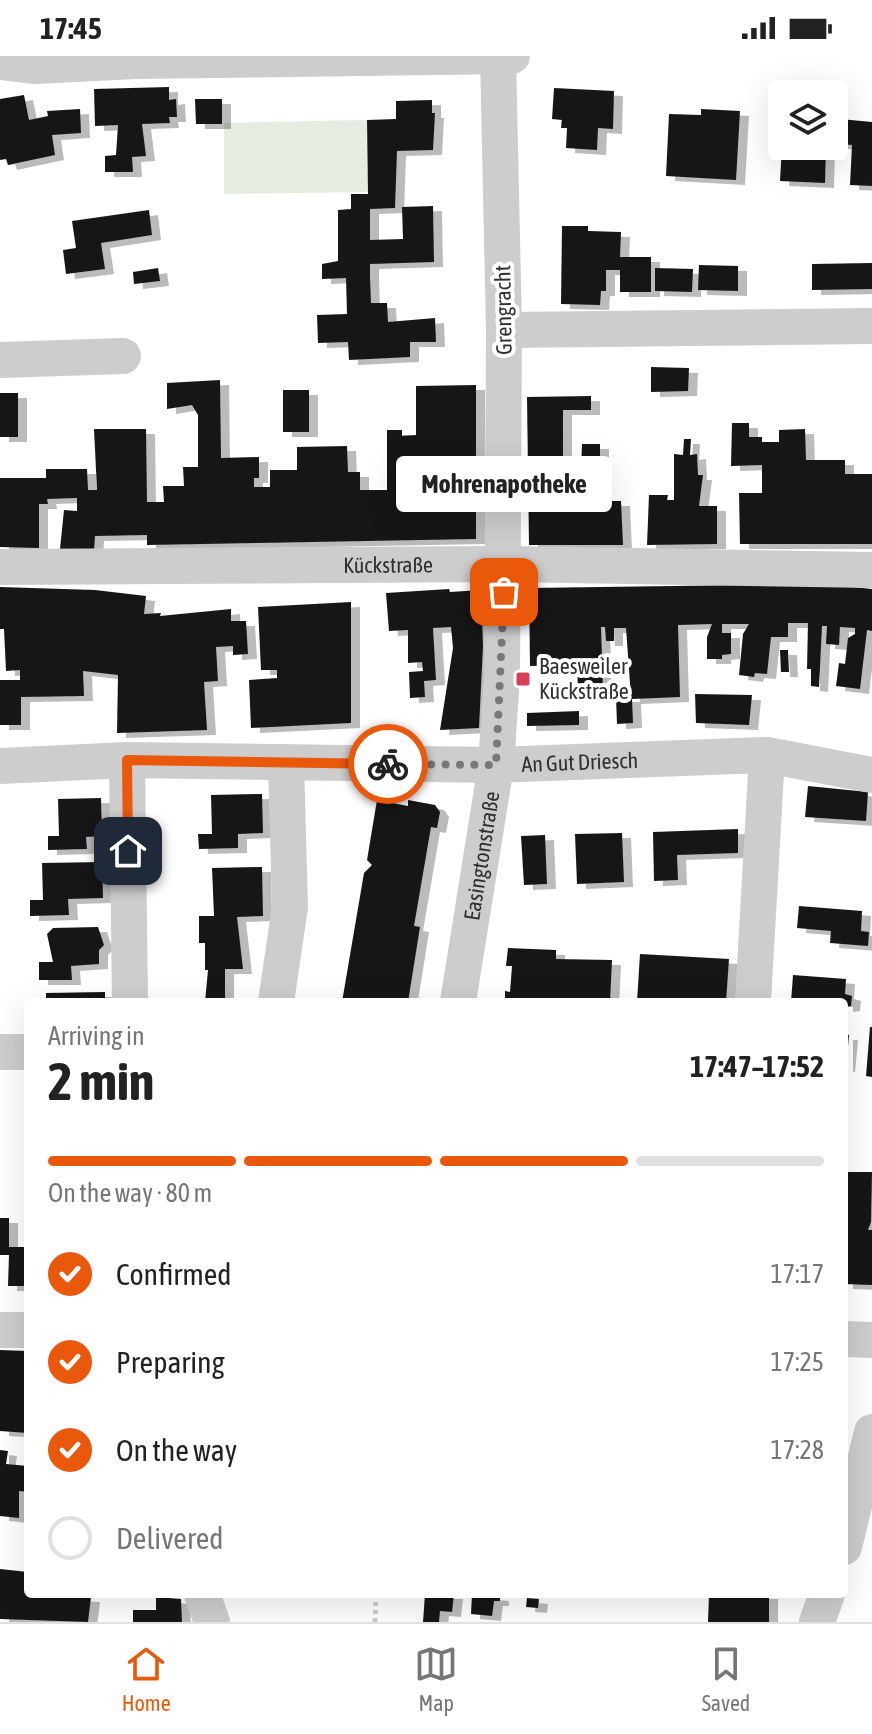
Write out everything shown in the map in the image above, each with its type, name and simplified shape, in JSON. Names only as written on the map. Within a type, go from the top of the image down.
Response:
[{"type":"street","name":"Grengracht","points":[[498,56],[505,564]]},
{"type":"street","points":[[0,62],[35,66],[135,58],[512,56]]},
{"type":"street","points":[[504,330],[872,326]]},
{"type":"street","points":[[0,360],[123,356]]},
{"type":"street","name":"Kückstraße","points":[[0,567],[505,564],[872,570]]},
{"type":"street","name":"Easingtonstraße","points":[[459,998],[496,765],[505,564]]},
{"type":"street","points":[[753,998],[767,755]]},
{"type":"street","name":"An Gut Driesch","points":[[0,766],[127,760],[496,765],[767,755],[872,775]]},
{"type":"street","points":[[127,760],[130,998]]},
{"type":"street","points":[[277,998],[290,907],[286,762]]},
{"type":"street","points":[[0,1052],[24,1052]]},
{"type":"street","points":[[0,1330],[24,1330]]},
{"type":"street","points":[[848,1339],[872,1340]]},
{"type":"street","points":[[848,1531],[872,1432]]},
{"type":"street","points":[[203,1598],[212,1622]]},
{"type":"street","points":[[817,1622],[826,1598]]},
{"type":"path","points":[[375,1622],[376,1598]]},
{"type":"shaded area","points":[[367,120],[368,192],[224,194],[224,123]]},
{"type":"building","points":[[169,87],[169,100],[176,99],[177,117],[169,117],[170,123],[142,124],[146,156],[132,157],[133,172],[105,172],[105,156],[116,155],[118,125],[95,126],[94,89]]},
{"type":"building","points":[[554,88],[614,91],[613,129],[598,128],[597,150],[566,148],[567,128],[561,128],[562,120],[552,119]]},
{"type":"building","points":[[24,95],[29,120],[48,116],[47,111],[80,109],[81,133],[52,135],[55,155],[8,165],[6,159],[0,160],[0,99]]},
{"type":"building","points":[[195,99],[222,99],[222,124],[196,124]]},
{"type":"building","points":[[432,100],[432,113],[435,113],[433,150],[397,151],[395,208],[370,209],[370,240],[403,239],[402,207],[433,206],[434,262],[370,264],[370,277],[371,303],[387,303],[388,322],[435,318],[436,342],[410,342],[410,357],[349,360],[348,342],[318,343],[317,315],[347,314],[346,278],[322,279],[322,264],[338,261],[338,210],[351,209],[351,194],[368,194],[367,120],[396,119],[396,101]]},
{"type":"building","points":[[701,109],[740,111],[736,180],[666,176],[669,114],[701,115]]},
{"type":"building","points":[[848,120],[872,122],[872,186],[850,185],[852,145],[848,145]]},
{"type":"building","points":[[781,160],[826,160],[825,183],[780,181]]},
{"type":"building","points":[[149,210],[152,235],[101,243],[105,269],[66,274],[63,250],[76,248],[72,221]]},
{"type":"building","points":[[562,226],[588,226],[588,231],[621,232],[620,257],[651,257],[651,292],[620,292],[620,270],[606,270],[606,291],[601,291],[600,305],[561,304]]},
{"type":"building","points":[[872,263],[872,289],[812,290],[812,264]]},
{"type":"building","points":[[699,265],[738,266],[738,291],[698,290]]},
{"type":"building","points":[[158,268],[160,281],[134,284],[133,272]]},
{"type":"building","points":[[655,268],[693,269],[692,292],[655,291]]},
{"type":"building","points":[[651,367],[689,368],[688,391],[651,392]]},
{"type":"building","points":[[220,380],[221,458],[259,457],[259,478],[254,478],[254,487],[270,487],[270,470],[297,470],[297,447],[347,446],[348,472],[360,472],[360,490],[387,490],[387,430],[402,430],[402,436],[416,435],[416,386],[476,385],[476,539],[147,545],[147,535],[95,536],[94,551],[60,549],[64,510],[77,511],[77,498],[47,499],[48,504],[39,504],[39,548],[0,547],[0,478],[46,478],[46,469],[87,469],[88,490],[97,490],[94,429],[146,429],[147,502],[164,502],[163,486],[184,486],[183,467],[198,467],[198,415],[192,405],[167,409],[167,383]]},
{"type":"building","points":[[283,390],[309,390],[309,432],[283,432]]},
{"type":"building","points":[[0,393],[18,393],[18,437],[0,437]]},
{"type":"building","points":[[591,396],[591,410],[563,410],[563,469],[581,469],[582,444],[600,444],[600,501],[621,501],[623,545],[529,545],[527,397]]},
{"type":"building","points":[[732,423],[749,423],[749,437],[762,437],[762,442],[779,442],[779,430],[805,429],[806,460],[845,460],[845,474],[872,474],[872,544],[740,544],[739,493],[762,493],[762,465],[731,466]]},
{"type":"building","points":[[684,439],[691,439],[690,455],[697,454],[698,475],[703,475],[699,506],[717,506],[717,544],[647,545],[649,495],[668,495],[667,500],[674,500],[674,454],[683,455]]},
{"type":"building","points":[[824,584],[872,589],[872,631],[867,630],[860,689],[836,686],[839,663],[845,664],[848,638],[855,634],[855,628],[840,627],[839,645],[826,644],[827,626],[822,626],[819,687],[811,686],[811,669],[807,669],[808,623],[788,623],[788,637],[771,637],[767,674],[755,673],[754,677],[739,675],[743,634],[749,624],[722,624],[722,633],[731,633],[731,654],[722,655],[722,659],[707,659],[707,637],[712,624],[678,625],[680,697],[632,699],[633,723],[617,724],[616,697],[631,697],[626,628],[614,628],[614,641],[606,641],[605,627],[601,627],[603,689],[578,690],[577,665],[530,666],[529,588]]},
{"type":"building","points":[[0,587],[95,590],[146,596],[144,614],[161,613],[160,616],[231,609],[231,621],[246,621],[248,654],[233,655],[233,646],[216,647],[218,681],[204,682],[207,730],[117,733],[118,675],[83,671],[84,696],[21,697],[21,725],[0,725],[0,680],[20,680],[20,670],[6,671],[4,629],[0,629]]},
{"type":"building","points":[[449,589],[450,592],[481,590],[483,646],[479,728],[440,730],[453,648],[451,627],[433,628],[436,680],[424,681],[425,697],[410,698],[409,672],[423,671],[422,662],[408,663],[408,630],[389,631],[386,593]]},
{"type":"building","points":[[351,602],[351,723],[251,728],[249,680],[277,678],[277,670],[261,670],[258,607]]},
{"type":"building","points":[[780,650],[788,650],[789,672],[781,672]]},
{"type":"building","points":[[695,694],[752,695],[749,725],[696,723]]},
{"type":"building","points":[[579,711],[579,725],[527,726],[527,713]]},
{"type":"building","points":[[808,786],[868,792],[866,821],[805,817]]},
{"type":"building","points":[[262,794],[263,833],[238,834],[238,848],[199,849],[198,834],[212,834],[211,795]]},
{"type":"building","points":[[101,798],[102,836],[86,837],[87,849],[48,850],[48,836],[59,836],[58,799]]},
{"type":"building","points":[[377,800],[408,806],[408,800],[435,805],[440,812],[437,828],[431,827],[414,926],[420,927],[409,998],[343,998],[364,873],[372,865],[367,860]]},
{"type":"building","points":[[738,829],[738,853],[677,855],[678,880],[654,881],[653,832]]},
{"type":"building","points":[[622,833],[624,882],[577,884],[575,834]]},
{"type":"building","points":[[545,835],[547,884],[524,885],[521,836]]},
{"type":"building","points":[[102,862],[103,898],[68,899],[69,915],[30,916],[30,900],[43,900],[42,863]]},
{"type":"building","points":[[262,867],[263,916],[237,917],[243,969],[225,969],[225,998],[205,998],[208,970],[205,970],[205,943],[199,943],[199,916],[214,916],[212,868]]},
{"type":"building","points":[[799,906],[862,911],[861,931],[869,932],[868,946],[830,943],[831,931],[797,928]]},
{"type":"building","points":[[98,927],[104,945],[99,950],[99,964],[71,966],[72,980],[39,980],[39,962],[53,962],[47,934],[53,928]]},
{"type":"building","points":[[508,948],[556,950],[556,959],[612,960],[610,998],[505,998],[505,991],[510,992],[512,966],[506,966]]},
{"type":"building","points":[[640,954],[729,959],[726,998],[637,998]]},
{"type":"building","points":[[793,975],[846,979],[845,994],[852,996],[851,1006],[848,1006],[848,998],[791,998]]},
{"type":"building","points":[[105,992],[105,998],[46,998],[46,993]]},
{"type":"building","points":[[872,1027],[872,1077],[866,1076]]},
{"type":"building","points":[[848,1172],[872,1172],[871,1222],[868,1230],[872,1230],[872,1285],[848,1284]]},
{"type":"building","points":[[0,1218],[9,1218],[9,1247],[24,1247],[24,1286],[8,1286],[9,1255],[0,1255]]},
{"type":"building","points":[[0,1350],[24,1351],[24,1433],[0,1431]]},
{"type":"building","points":[[0,1450],[8,1451],[6,1464],[24,1466],[24,1492],[19,1491],[19,1518],[0,1516]]},
{"type":"building","points":[[0,1569],[24,1572],[24,1598],[91,1598],[88,1622],[0,1619]]},
{"type":"building","points":[[156,1598],[181,1599],[182,1622],[133,1622],[133,1610],[156,1610]]},
{"type":"building","points":[[425,1598],[454,1598],[452,1612],[440,1611],[439,1622],[423,1622]]},
{"type":"building","points":[[472,1598],[500,1598],[500,1601],[494,1601],[492,1616],[471,1614]]},
{"type":"building","points":[[527,1598],[539,1599],[538,1608],[526,1607]]},
{"type":"building","points":[[709,1598],[769,1598],[769,1622],[708,1622]]},
{"type":"way so far","points":[[388,764],[496,765],[504,592]]},
{"type":"place","name":"Mohrenapotheke","points":[[504,592]]},
{"type":"place","name":"Baesweiler Kückstraße","points":[[523,679]]},
{"type":"route","points":[[128,851],[127,760],[388,764]]}]
